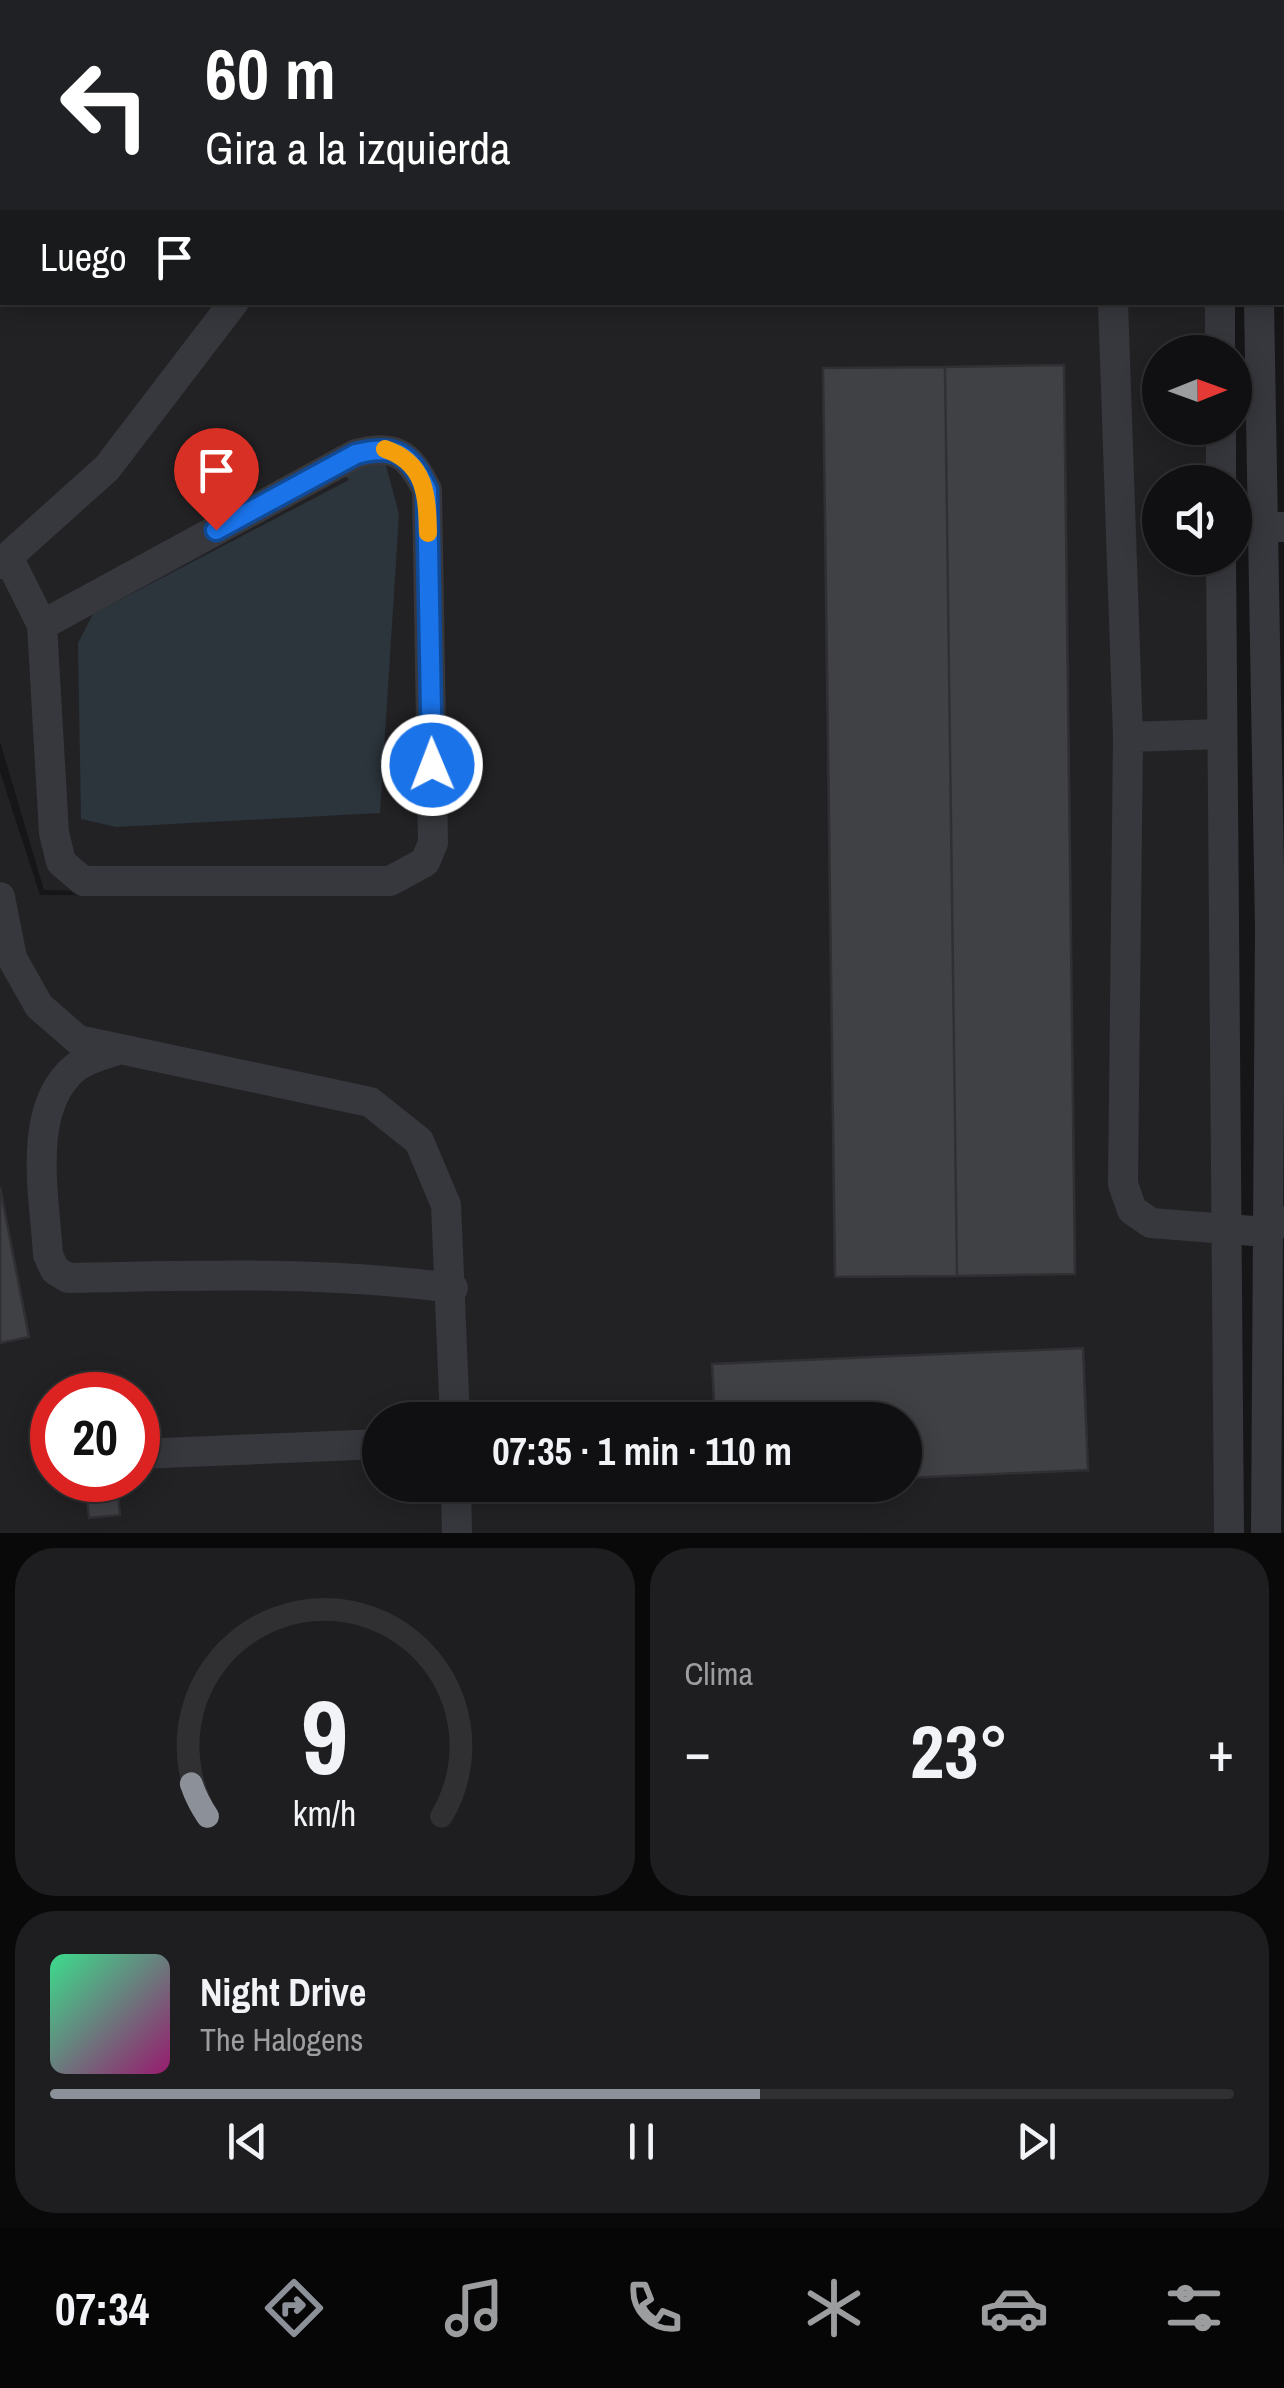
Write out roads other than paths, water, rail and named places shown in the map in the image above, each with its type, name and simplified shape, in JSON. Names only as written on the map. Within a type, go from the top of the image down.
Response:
[{"type":"street","points":[[42,625],[356,454],[380,448],[402,455],[417,468],[427,490],[433,843],[425,862],[390,882],[83,881],[61,862],[54,833],[42,625],[4,561],[107,468],[232,305]]},
{"type":"street","points":[[1113,305],[1128,737],[1123,1184],[1132,1210],[1151,1223],[1226,1229],[1275,1226]]},
{"type":"street","points":[[1220,305],[1220,335]]},
{"type":"street","points":[[1259,305],[1262,527],[1276,628],[1275,1226],[1266,1533]]},
{"type":"street","points":[[1221,575],[1229,1533]]},
{"type":"street","points":[[1220,628],[1276,628]]},
{"type":"street","points":[[1128,737],[1222,734]]},
{"type":"street","points":[[0,897],[12,958],[39,1006],[78,1040],[370,1102],[419,1141],[446,1205],[453,1288],[455,1402]]},
{"type":"street","points":[[120,1049],[79,1065],[60,1084],[48,1113],[43,1151],[48,1255],[55,1270],[68,1278],[362,1276],[453,1288]]},
{"type":"street","points":[[160,1453],[362,1445]]},
{"type":"street","points":[[456,1502],[457,1533]]}]
